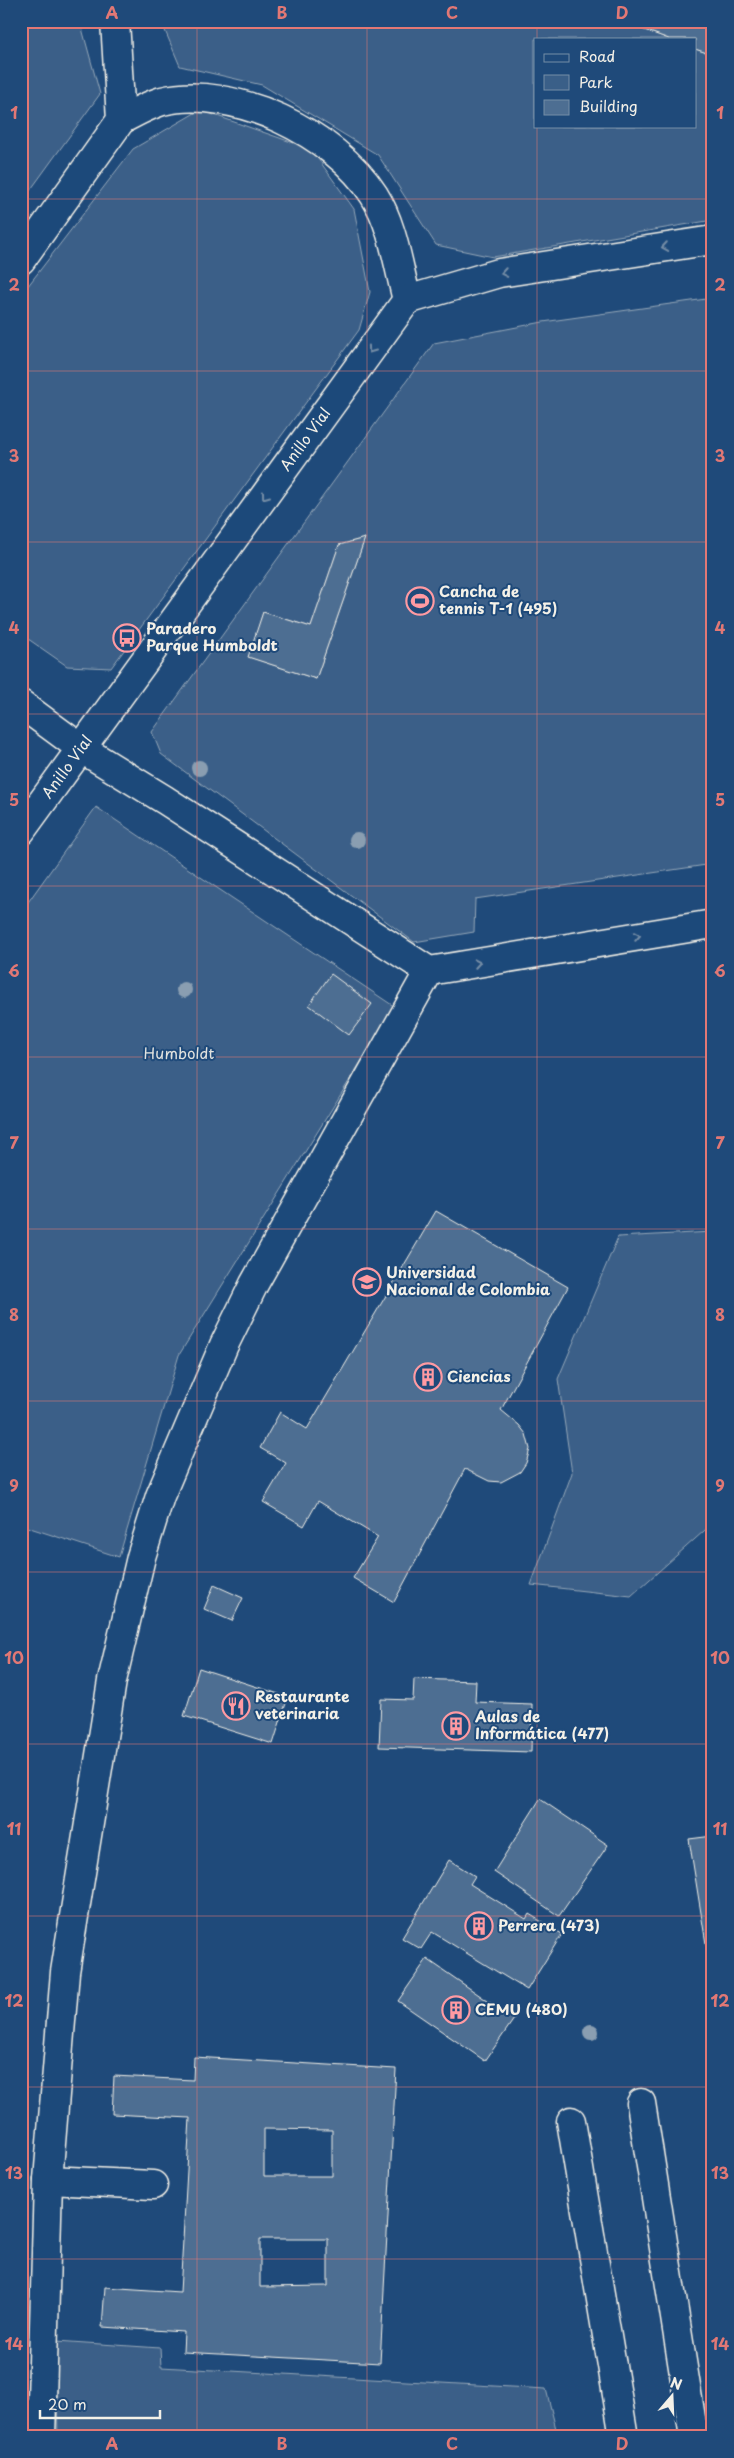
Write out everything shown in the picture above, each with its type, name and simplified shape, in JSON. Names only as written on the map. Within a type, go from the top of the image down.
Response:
[{"type":"street","points":[[115,21],[120,120]]},
{"type":"street","points":[[21,260],[120,120],[162,101],[192,98],[246,105],[274,115],[325,146],[350,167],[373,194],[385,216],[407,300],[499,273],[713,240]]},
{"type":"street","name":"Anillo Vial","points":[[21,831],[407,300]]},
{"type":"street","points":[[21,704],[82,749],[165,800],[429,971],[713,924]]},
{"type":"street","points":[[41,2437],[48,2180],[65,1972],[97,1763],[112,1681],[142,1557],[160,1496],[194,1413],[254,1284],[429,971]]},
{"type":"street","points":[[641,2102],[694,2437]]},
{"type":"street","points":[[571,2121],[624,2437]]},
{"type":"street","points":[[48,2180],[153,2185]]},
{"type":"green space","points":[[21,21],[80,21],[100,94],[21,203]]},
{"type":"green space","points":[[161,21],[641,21],[639,28],[666,38],[534,38],[534,128],[696,128],[696,49],[713,55],[713,220],[493,257],[436,245],[378,155],[262,85],[180,66]]},
{"type":"green space","points":[[200,110],[311,149],[354,209],[370,292],[359,330],[111,668],[67,666],[21,634],[21,295],[133,149]]},
{"type":"green space","points":[[713,298],[713,864],[475,899],[474,932],[414,942],[161,754],[152,732],[434,343],[543,322]],"holes":[[[365,538],[316,679],[249,657],[263,612],[311,627],[339,545]]]},
{"type":"green space","name":"Humboldt","points":[[96,807],[395,1007],[179,1355],[119,1557],[21,1525],[21,912]]},
{"type":"green space","points":[[713,1232],[713,1523],[631,1596],[531,1585],[572,1473],[558,1379],[618,1237]]},
{"type":"green space","points":[[56,2341],[160,2348],[161,2367],[546,2389],[558,2437],[58,2437]]},
{"type":"building","points":[[641,21],[713,21],[713,55],[696,49],[696,38],[666,38],[639,28]]},
{"type":"building","points":[[365,538],[316,679],[248,657],[263,612],[311,627],[339,545]]},
{"type":"building","points":[[331,974],[372,1004],[349,1035],[309,1005]]},
{"type":"building","name":"Ciencias","points":[[436,1211],[568,1287],[501,1410],[519,1425],[526,1434],[530,1449],[526,1463],[520,1472],[501,1482],[489,1481],[465,1469],[394,1602],[353,1578],[378,1537],[318,1501],[304,1526],[263,1502],[286,1463],[260,1448],[280,1412],[307,1429]]},
{"type":"building","points":[[214,1585],[243,1598],[232,1621],[204,1609]]},
{"type":"building","name":"Restaurante veterinaria","points":[[199,1668],[288,1697],[273,1744],[184,1716]]},
{"type":"building","name":"Aulas de Informática (477)","points":[[414,1679],[476,1681],[475,1702],[532,1704],[531,1752],[379,1747],[381,1699],[413,1700]]},
{"type":"building","points":[[540,1799],[608,1845],[559,1916],[494,1872]]},
{"type":"building","points":[[713,1836],[713,1987],[689,1839]]},
{"type":"building","name":"Perrera (473)","points":[[449,1860],[475,1876],[470,1884],[526,1919],[529,1914],[562,1934],[527,1990],[432,1932],[421,1949],[402,1938]]},
{"type":"building","name":"CEMU (480)","points":[[427,1959],[514,2019],[485,2061],[398,2001]]},
{"type":"building","points":[[194,2057],[396,2069],[380,2363],[183,2352],[184,2332],[102,2327],[105,2287],[180,2292],[190,2118],[112,2114],[114,2076],[193,2080]],"holes":[[[264,2129],[332,2130],[332,2176],[264,2176]],[[260,2239],[328,2239],[328,2286],[260,2287]]]},
{"type":"place","name":"Cancha de tennis T-1 (495)","points":[[420,601]]},
{"type":"place","name":"Paradero Parque Humboldt","points":[[127,638]]},
{"type":"place","name":"Universidad Nacional de Colombia","points":[[367,1282]]},
{"type":"place","name":"Ciencias","points":[[428,1377]]},
{"type":"place","name":"Restaurante veterinaria","points":[[236,1706]]},
{"type":"place","name":"Aulas de Informática (477)","points":[[456,1726]]},
{"type":"place","name":"Perrera (473)","points":[[479,1926]]},
{"type":"place","name":"CEMU (480)","points":[[456,2010]]}]
